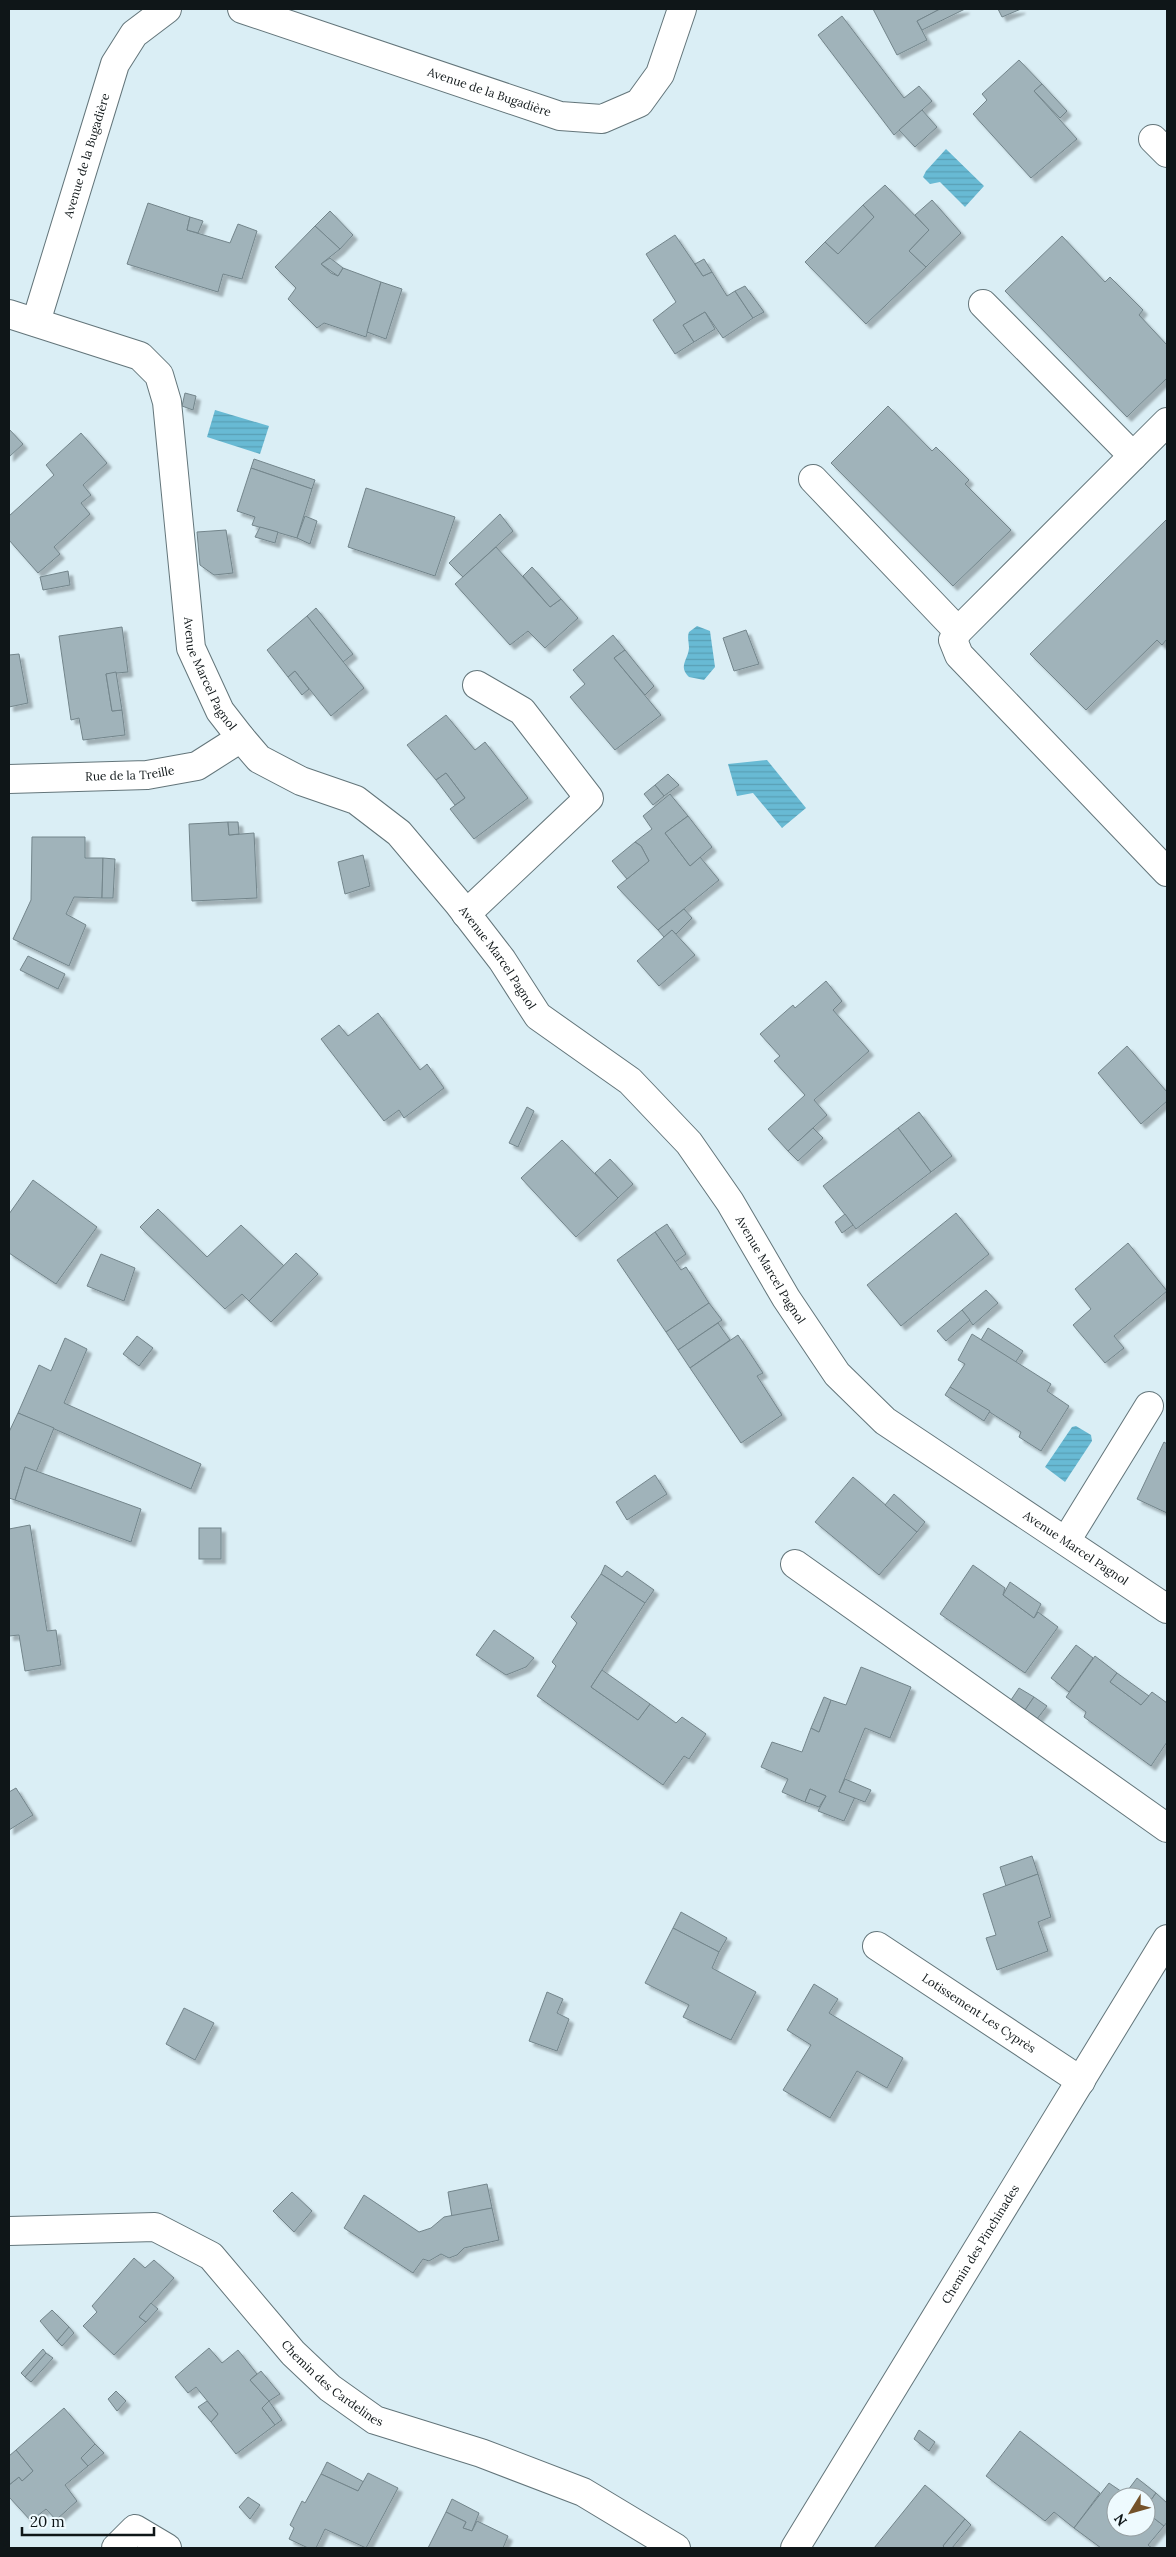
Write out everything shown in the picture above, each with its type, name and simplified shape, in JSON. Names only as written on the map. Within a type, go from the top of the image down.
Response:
[{"type":"street","name":"Avenue de la Bugadière","points":[[36,322],[115,64],[134,34],[167,9]]},
{"type":"street","name":"Avenue de la Bugadière","points":[[242,9],[560,116],[602,119],[639,103],[660,74],[682,9]]},
{"type":"street","points":[[984,304],[1133,456]]},
{"type":"street","name":"Avenue Marcel Pagnol","points":[[9,314],[140,356],[159,375],[167,402],[192,648],[220,711],[241,738],[259,758],[301,781],[356,800],[399,833],[502,960],[538,1016],[630,1081],[689,1143],[730,1202],[786,1298],[837,1374],[885,1421],[1167,1609]]},
{"type":"street","points":[[1162,857],[959,655],[952,640],[958,631],[1167,422]]},
{"type":"street","points":[[813,479],[958,631]]},
{"type":"street","points":[[466,914],[590,798],[522,711],[477,685]]},
{"type":"street","name":"Rue de la Treille","points":[[9,779],[148,775],[189,768],[197,766],[241,738]]},
{"type":"street","points":[[1066,1542],[1148,1406]]},
{"type":"street","points":[[795,1564],[1167,1828]]},
{"type":"street","name":"Chemin des Pinchinades","points":[[795,2548],[1167,1939]]},
{"type":"street","name":"Lotissement Les Cyprès","points":[[877,1946],[1081,2081]]},
{"type":"street","name":"Chemin des Cardelines","points":[[9,2230],[155,2227],[211,2256],[293,2353],[330,2388],[375,2420],[481,2453],[583,2492],[676,2548]]},
{"type":"street","points":[[116,2548],[135,2529],[167,2548]]},
{"type":"water","points":[[946,149],[984,186],[965,207],[940,182],[930,184],[923,177]]},
{"type":"water","points":[[215,410],[269,426],[260,454],[207,437]]},
{"type":"water","points":[[697,626],[710,631],[715,667],[704,680],[689,677],[684,670],[684,663],[689,648],[688,634]]},
{"type":"water","points":[[767,760],[806,808],[782,828],[753,793],[737,796],[728,764]]},
{"type":"water","points":[[1076,1426],[1091,1435],[1092,1441],[1065,1482],[1045,1467],[1072,1427]]},
{"type":"building","points":[[873,9],[940,9],[917,21],[927,40],[897,55]]},
{"type":"building","points":[[940,9],[965,9],[922,30],[917,21]]},
{"type":"building","points":[[998,9],[1021,9],[1002,17]]},
{"type":"building","points":[[842,16],[904,98],[919,86],[932,101],[894,135],[818,35]]},
{"type":"building","points":[[1019,60],[1042,84],[1034,91],[1077,139],[1031,178],[973,114],[987,100],[982,94]]},
{"type":"building","points":[[1042,84],[1067,111],[1060,118],[1034,91]]},
{"type":"building","points":[[922,110],[937,127],[915,147],[899,130]]},
{"type":"building","points":[[885,185],[929,230],[909,251],[926,267],[866,324],[805,262],[825,242],[838,254],[874,217],[863,205]]},
{"type":"building","points":[[932,200],[961,233],[926,267],[909,251],[929,230],[915,215]]},
{"type":"building","points":[[148,203],[190,217],[187,230],[230,243],[238,224],[257,231],[242,279],[223,274],[218,292],[127,264]]},
{"type":"building","points":[[863,205],[874,217],[838,254],[825,242]]},
{"type":"building","points":[[330,211],[353,235],[340,249],[315,226]]},
{"type":"building","points":[[190,217],[203,221],[198,233],[187,230]]},
{"type":"building","points":[[315,226],[340,249],[321,264],[331,273],[338,276],[343,268],[381,282],[366,337],[324,323],[317,328],[288,299],[296,288],[275,267]]},
{"type":"building","points":[[675,235],[703,276],[712,272],[727,296],[735,291],[753,318],[723,338],[705,312],[683,325],[694,342],[675,354],[653,320],[676,302],[646,254]]},
{"type":"building","points":[[1062,236],[1105,282],[1110,277],[1143,310],[1139,315],[1167,345],[1167,378],[1127,417],[1005,291]]},
{"type":"building","points":[[330,258],[343,268],[338,276],[321,264]]},
{"type":"building","points":[[704,259],[712,272],[703,276],[695,264]]},
{"type":"building","points":[[381,282],[402,289],[386,339],[367,332]]},
{"type":"building","points":[[745,286],[764,312],[753,318],[735,291]]},
{"type":"building","points":[[705,312],[715,329],[694,342],[683,325]]},
{"type":"building","points":[[185,393],[196,396],[193,410],[182,406]]},
{"type":"building","points":[[888,406],[932,451],[936,447],[969,480],[965,484],[1011,530],[953,586],[831,463]]},
{"type":"building","points":[[9,429],[23,444],[9,457]]},
{"type":"building","points":[[81,433],[107,463],[83,485],[91,495],[81,503],[90,514],[54,547],[60,554],[38,573],[9,540],[9,516],[54,475],[46,465]]},
{"type":"building","points":[[254,459],[315,480],[312,489],[251,468]]},
{"type":"building","points":[[251,468],[312,489],[297,538],[252,525],[255,517],[237,511]]},
{"type":"building","points":[[366,488],[455,517],[435,576],[348,547]]},
{"type":"building","points":[[500,514],[513,531],[463,577],[449,563]]},
{"type":"building","points":[[305,516],[317,521],[310,544],[297,538]]},
{"type":"building","points":[[1167,519],[1167,639],[1162,645],[1157,640],[1086,710],[1030,654]]},
{"type":"building","points":[[260,527],[278,532],[275,543],[255,537]]},
{"type":"building","points":[[226,530],[233,573],[214,575],[200,565],[197,532]]},
{"type":"building","points":[[496,547],[550,607],[561,599],[578,618],[545,648],[528,631],[510,645],[455,584]]},
{"type":"building","points":[[532,567],[561,599],[550,607],[523,576]]},
{"type":"building","points":[[68,571],[70,585],[43,590],[40,577]]},
{"type":"building","points":[[316,608],[353,654],[343,662],[307,616]]},
{"type":"building","points":[[307,616],[364,688],[331,716],[295,671],[288,677],[267,650]]},
{"type":"building","points":[[122,627],[128,672],[106,674],[112,711],[122,710],[125,735],[83,740],[79,718],[71,720],[59,636]]},
{"type":"building","points":[[746,630],[759,664],[734,671],[723,638]]},
{"type":"building","points":[[613,635],[625,650],[614,658],[661,715],[615,750],[570,697],[585,684],[573,670]]},
{"type":"building","points":[[625,650],[654,686],[645,695],[614,658]]},
{"type":"building","points":[[19,654],[28,703],[9,707],[9,655]]},
{"type":"building","points":[[295,671],[309,689],[302,695],[288,677]]},
{"type":"building","points":[[116,672],[122,710],[112,711],[106,674]]},
{"type":"building","points":[[446,715],[475,750],[485,742],[528,798],[474,839],[450,809],[465,798],[446,773],[436,780],[407,745]]},
{"type":"building","points":[[446,773],[465,798],[455,805],[436,780]]},
{"type":"building","points":[[668,774],[679,785],[664,796],[655,785]]},
{"type":"building","points":[[655,785],[664,796],[653,805],[644,794]]},
{"type":"building","points":[[670,794],[688,816],[665,833],[690,866],[700,857],[719,880],[658,930],[617,887],[649,861],[641,846],[635,842],[652,829],[643,816]]},
{"type":"building","points":[[688,816],[712,847],[690,866],[665,833]]},
{"type":"building","points":[[228,822],[229,835],[254,833],[257,898],[192,901],[189,824]]},
{"type":"building","points":[[228,822],[238,822],[239,834],[229,835]]},
{"type":"building","points":[[32,837],[85,837],[85,858],[103,858],[102,898],[74,897],[66,914],[86,925],[69,966],[13,939],[31,900]]},
{"type":"building","points":[[635,842],[641,846],[649,861],[627,879],[612,861]]},
{"type":"building","points":[[363,855],[370,886],[345,894],[338,862]]},
{"type":"building","points":[[103,858],[115,859],[113,898],[102,898]]},
{"type":"building","points":[[684,909],[692,918],[676,934],[672,930],[664,937],[658,930]]},
{"type":"building","points":[[672,930],[695,955],[659,986],[637,961]]},
{"type":"building","points":[[28,956],[65,974],[58,989],[20,970]]},
{"type":"building","points":[[826,981],[842,1001],[833,1010],[869,1051],[814,1100],[827,1115],[788,1151],[768,1129],[805,1095],[774,1061],[780,1056],[760,1034],[793,1005],[795,1008]]},
{"type":"building","points":[[378,1013],[420,1070],[427,1064],[444,1088],[404,1118],[399,1110],[384,1121],[321,1039],[339,1025],[348,1036]]},
{"type":"building","points":[[1127,1046],[1167,1092],[1167,1101],[1141,1124],[1098,1073]]},
{"type":"building","points":[[527,1107],[534,1111],[518,1147],[509,1143]]},
{"type":"building","points":[[919,1112],[952,1156],[931,1172],[898,1128]]},
{"type":"building","points":[[813,1128],[823,1138],[798,1161],[788,1151]]},
{"type":"building","points":[[898,1128],[931,1172],[856,1229],[823,1186]]},
{"type":"building","points":[[562,1140],[618,1198],[576,1237],[521,1178]]},
{"type":"building","points":[[610,1159],[633,1184],[618,1198],[595,1173]]},
{"type":"building","points":[[33,1180],[97,1227],[56,1284],[9,1253],[9,1214]]},
{"type":"building","points":[[158,1209],[207,1257],[241,1225],[284,1266],[249,1301],[242,1294],[225,1309],[140,1227]]},
{"type":"building","points":[[956,1213],[989,1254],[901,1326],[867,1285]]},
{"type":"building","points":[[845,1214],[853,1225],[842,1233],[835,1222]]},
{"type":"building","points":[[667,1224],[686,1254],[675,1262],[655,1232]]},
{"type":"building","points":[[655,1232],[681,1270],[686,1267],[709,1303],[666,1332],[617,1260]]},
{"type":"building","points":[[1128,1243],[1167,1291],[1114,1336],[1124,1348],[1105,1363],[1073,1325],[1091,1309],[1075,1289]]},
{"type":"building","points":[[296,1253],[318,1274],[271,1322],[249,1301]]},
{"type":"building","points":[[101,1254],[135,1268],[124,1301],[87,1286]]},
{"type":"building","points":[[986,1290],[998,1303],[973,1325],[962,1310]]},
{"type":"building","points":[[709,1303],[722,1320],[678,1350],[666,1332]]},
{"type":"building","points":[[962,1310],[970,1320],[946,1341],[937,1331]]},
{"type":"building","points":[[718,1323],[730,1340],[690,1368],[678,1350]]},
{"type":"building","points":[[988,1328],[1023,1351],[1015,1363],[981,1340]]},
{"type":"building","points":[[972,1334],[1051,1384],[1047,1391],[1069,1406],[1041,1451],[1019,1437],[1021,1432],[950,1387],[965,1364],[958,1360]]},
{"type":"building","points":[[738,1335],[763,1373],[757,1376],[782,1415],[741,1443],[690,1368]]},
{"type":"building","points":[[137,1336],[153,1348],[139,1366],[123,1354]]},
{"type":"building","points":[[65,1338],[87,1349],[64,1403],[201,1464],[191,1489],[18,1413],[39,1365],[51,1371]]},
{"type":"building","points":[[950,1387],[990,1411],[984,1421],[945,1395]]},
{"type":"building","points":[[18,1413],[54,1428],[36,1472],[25,1467],[15,1500],[9,1498],[9,1432]]},
{"type":"building","points":[[1164,1442],[1167,1444],[1167,1513],[1137,1499]]},
{"type":"building","points":[[25,1467],[141,1509],[131,1542],[15,1500]]},
{"type":"building","points":[[655,1475],[667,1494],[627,1520],[616,1502]]},
{"type":"building","points":[[853,1477],[917,1532],[879,1575],[815,1522]]},
{"type":"building","points":[[894,1494],[925,1522],[917,1532],[885,1505]]},
{"type":"building","points":[[30,1525],[47,1631],[56,1630],[61,1665],[25,1671],[19,1635],[9,1636],[9,1529]]},
{"type":"building","points":[[199,1528],[221,1528],[221,1559],[199,1559]]},
{"type":"building","points":[[605,1565],[622,1577],[627,1571],[654,1590],[645,1603],[601,1574]]},
{"type":"building","points":[[973,1565],[1005,1588],[1003,1595],[1034,1618],[1038,1612],[1058,1627],[1025,1673],[940,1614]]},
{"type":"building","points":[[601,1574],[645,1603],[591,1687],[638,1720],[650,1704],[676,1723],[682,1717],[706,1734],[689,1759],[684,1756],[663,1785],[537,1696],[556,1666],[552,1662],[577,1623],[571,1617]]},
{"type":"building","points":[[1010,1582],[1041,1604],[1034,1618],[1003,1595]]},
{"type":"building","points":[[494,1630],[534,1658],[526,1667],[506,1675],[476,1655]]},
{"type":"building","points":[[1076,1645],[1093,1658],[1069,1692],[1051,1678]]},
{"type":"building","points":[[1095,1656],[1117,1673],[1110,1682],[1141,1705],[1152,1692],[1167,1703],[1167,1742],[1151,1766],[1084,1717],[1086,1712],[1066,1697]]},
{"type":"building","points":[[861,1667],[911,1687],[890,1738],[865,1728],[839,1792],[855,1797],[844,1821],[818,1811],[826,1796],[810,1789],[805,1802],[782,1792],[788,1779],[761,1767],[772,1742],[802,1752],[811,1728],[819,1732],[831,1700],[846,1705]]},
{"type":"building","points":[[602,1670],[650,1704],[638,1720],[591,1687]]},
{"type":"building","points":[[1117,1673],[1149,1696],[1141,1705],[1110,1682]]},
{"type":"building","points":[[1019,1688],[1034,1697],[1025,1710],[1011,1700]]},
{"type":"building","points":[[824,1697],[831,1700],[819,1732],[811,1728]]},
{"type":"building","points":[[1034,1697],[1047,1706],[1037,1719],[1025,1710]]},
{"type":"building","points":[[845,1779],[871,1790],[865,1802],[839,1792]]},
{"type":"building","points":[[16,1788],[33,1815],[9,1830],[9,1792]]},
{"type":"building","points":[[810,1789],[826,1796],[819,1807],[805,1802]]},
{"type":"building","points":[[1032,1856],[1038,1874],[1006,1886],[1000,1867]]},
{"type":"building","points":[[1038,1874],[1051,1917],[1038,1922],[1048,1951],[997,1970],[986,1938],[996,1935],[983,1894]]},
{"type":"building","points":[[681,1912],[727,1938],[719,1952],[673,1928]]},
{"type":"building","points":[[673,1928],[719,1952],[712,1968],[756,1992],[731,2040],[683,2017],[689,2005],[645,1983]]},
{"type":"building","points":[[814,1984],[838,1999],[829,2013],[903,2058],[887,2088],[857,2071],[830,2118],[783,2090],[811,2045],[787,2030]]},
{"type":"building","points":[[547,1992],[563,1999],[557,2013],[569,2019],[557,2051],[529,2041]]},
{"type":"building","points":[[184,2008],[214,2023],[195,2060],[166,2044]]},
{"type":"building","points":[[487,2184],[492,2208],[452,2217],[448,2192]]},
{"type":"building","points":[[292,2192],[312,2211],[294,2232],[273,2211]]},
{"type":"building","points":[[364,2195],[419,2232],[431,2228],[444,2217],[492,2208],[499,2240],[464,2248],[457,2255],[449,2258],[441,2254],[429,2261],[423,2259],[413,2273],[344,2228]]},
{"type":"building","points":[[134,2258],[145,2268],[154,2260],[174,2278],[139,2317],[146,2322],[114,2355],[83,2326],[97,2312],[92,2306]]},
{"type":"building","points":[[151,2303],[158,2309],[146,2322],[139,2317]]},
{"type":"building","points":[[52,2310],[69,2327],[57,2341],[40,2321]]},
{"type":"building","points":[[69,2327],[74,2333],[62,2346],[57,2341]]},
{"type":"building","points":[[209,2348],[222,2363],[238,2350],[257,2374],[250,2380],[269,2401],[262,2408],[275,2425],[236,2454],[211,2422],[218,2414],[196,2387],[188,2393],[175,2377]]},
{"type":"building","points":[[43,2349],[46,2353],[25,2377],[21,2373]]},
{"type":"building","points":[[46,2353],[53,2358],[31,2382],[25,2377]]},
{"type":"building","points":[[261,2371],[280,2394],[269,2401],[250,2380]]},
{"type":"building","points":[[116,2391],[126,2401],[117,2411],[108,2399]]},
{"type":"building","points":[[207,2401],[218,2414],[211,2422],[198,2407]]},
{"type":"building","points":[[269,2401],[282,2420],[275,2425],[262,2408]]},
{"type":"building","points":[[64,2408],[95,2444],[81,2458],[88,2466],[65,2485],[77,2501],[56,2520],[46,2509],[31,2521],[9,2497],[9,2485],[19,2477],[22,2481],[33,2471],[16,2450]]},
{"type":"building","points":[[919,2430],[935,2442],[929,2451],[914,2439]]},
{"type":"building","points":[[1020,2431],[1100,2493],[1074,2528],[1054,2512],[1045,2521],[986,2476]]},
{"type":"building","points":[[95,2444],[104,2453],[88,2466],[81,2458]]},
{"type":"building","points":[[16,2450],[33,2471],[22,2481],[19,2477],[9,2485],[9,2456]]},
{"type":"building","points":[[327,2462],[364,2482],[358,2491],[321,2474]]},
{"type":"building","points":[[368,2473],[398,2488],[366,2548],[325,2529],[316,2548],[308,2548],[289,2539],[294,2528],[290,2525],[302,2501],[305,2503],[321,2474],[358,2491]]},
{"type":"building","points":[[1137,2478],[1148,2487],[1130,2487]]},
{"type":"building","points":[[1109,2483],[1115,2487],[1106,2487],[1106,2537],[1155,2537],[1148,2545],[1152,2548],[1101,2548],[1074,2528]]},
{"type":"building","points":[[925,2485],[965,2519],[943,2546],[945,2548],[874,2548]]},
{"type":"building","points":[[1156,2493],[1167,2503],[1167,2522],[1164,2526],[1156,2520]]},
{"type":"building","points":[[248,2497],[260,2505],[250,2519],[239,2507]]},
{"type":"building","points":[[452,2499],[479,2513],[472,2531],[463,2528],[466,2522],[446,2512]]},
{"type":"building","points":[[446,2512],[466,2522],[463,2528],[472,2531],[477,2521],[508,2536],[503,2548],[428,2548]]},
{"type":"building","points":[[965,2519],[971,2525],[952,2548],[945,2548],[943,2546]]},
{"type":"building","points":[[1156,2520],[1164,2526],[1156,2536]]}]
